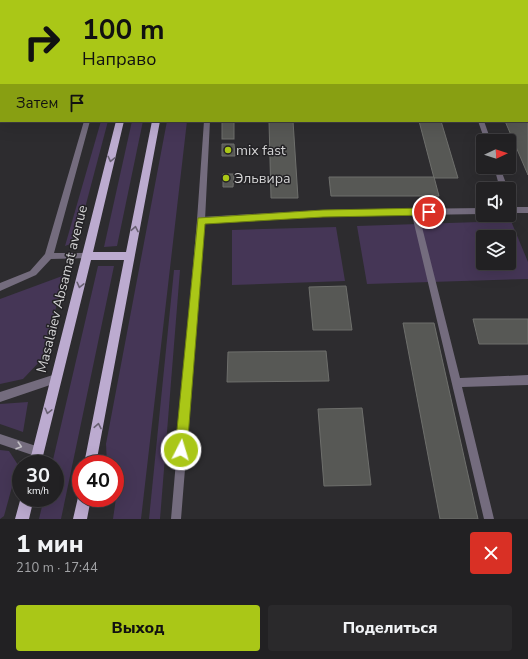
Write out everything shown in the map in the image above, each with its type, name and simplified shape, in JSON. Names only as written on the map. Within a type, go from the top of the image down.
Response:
[{"type":"main road","name":"Masalaiev Absamat avenue","points":[[37,455],[88,256],[120,122]]},
{"type":"main road","points":[[92,455],[156,122]]},
{"type":"main road","points":[[88,256],[130,256]]},
{"type":"main road","points":[[22,519],[25,507]]},
{"type":"main road","points":[[80,519],[82,507]]},
{"type":"street","points":[[0,287],[33,273],[49,256],[87,122]]},
{"type":"street","points":[[176,519],[201,220],[207,122]]},
{"type":"street","points":[[481,122],[486,134]]},
{"type":"street","points":[[516,209],[528,210]]},
{"type":"street","points":[[201,220],[323,213],[476,211]]},
{"type":"street","points":[[415,212],[489,519]]},
{"type":"street","points":[[49,256],[88,256]]},
{"type":"street","points":[[0,397],[56,379]]},
{"type":"street","points":[[456,383],[528,380]]},
{"type":"street","points":[[0,439],[38,452]]},
{"type":"shaded area","points":[[101,122],[108,122],[76,242],[65,246]]},
{"type":"shaded area","points":[[132,122],[143,122],[117,246],[104,247]]},
{"type":"shaded area","points":[[167,122],[187,122],[141,519],[113,519],[115,507],[124,507],[124,455],[107,455],[106,444]]},
{"type":"shaded area","points":[[511,222],[515,230],[476,230],[476,270],[516,270],[516,233],[528,262],[528,279],[367,284],[357,226]]},
{"type":"shaded area","points":[[336,227],[345,281],[232,285],[232,230]]},
{"type":"shaded area","points":[[98,266],[114,266],[74,455],[72,455],[72,466],[64,505],[64,455],[54,455]]},
{"type":"shaded area","points":[[174,270],[180,270],[160,519],[149,519]]},
{"type":"shaded area","points":[[65,275],[42,359],[23,379],[0,384],[0,299]]},
{"type":"shaded area","points":[[28,402],[23,432],[0,424],[0,404]]},
{"type":"shaded area","points":[[0,450],[9,451],[12,456],[12,487],[4,516],[0,519]]},
{"type":"shaded area","points":[[42,507],[64,507],[61,519],[39,519]]},
{"type":"building","points":[[222,122],[234,122],[234,139],[222,139]]},
{"type":"building","points":[[269,122],[293,122],[298,198],[271,198]]},
{"type":"building","points":[[419,122],[441,122],[458,178],[434,178]]},
{"type":"building","points":[[505,122],[528,122],[528,175],[516,147],[516,134],[511,134]]},
{"type":"building","name":"mix fast","points":[[222,144],[234,144],[235,156],[222,156]]},
{"type":"building","points":[[223,174],[234,174],[233,187],[223,187]]},
{"type":"building","points":[[329,177],[434,177],[439,196],[331,196]]},
{"type":"building","points":[[346,286],[352,330],[313,330],[309,287]]},
{"type":"building","points":[[473,319],[528,319],[528,344],[479,344]]},
{"type":"building","points":[[403,323],[434,323],[478,519],[440,519]]},
{"type":"building","points":[[326,351],[329,381],[227,382],[228,352]]},
{"type":"building","points":[[362,408],[371,485],[324,486],[318,409]]},
{"type":"place","name":"mix fast","points":[[228,150]]},
{"type":"place","name":"Эльвира","points":[[226,178]]},
{"type":"route","points":[[181,450],[201,220],[323,213],[429,212]]}]
